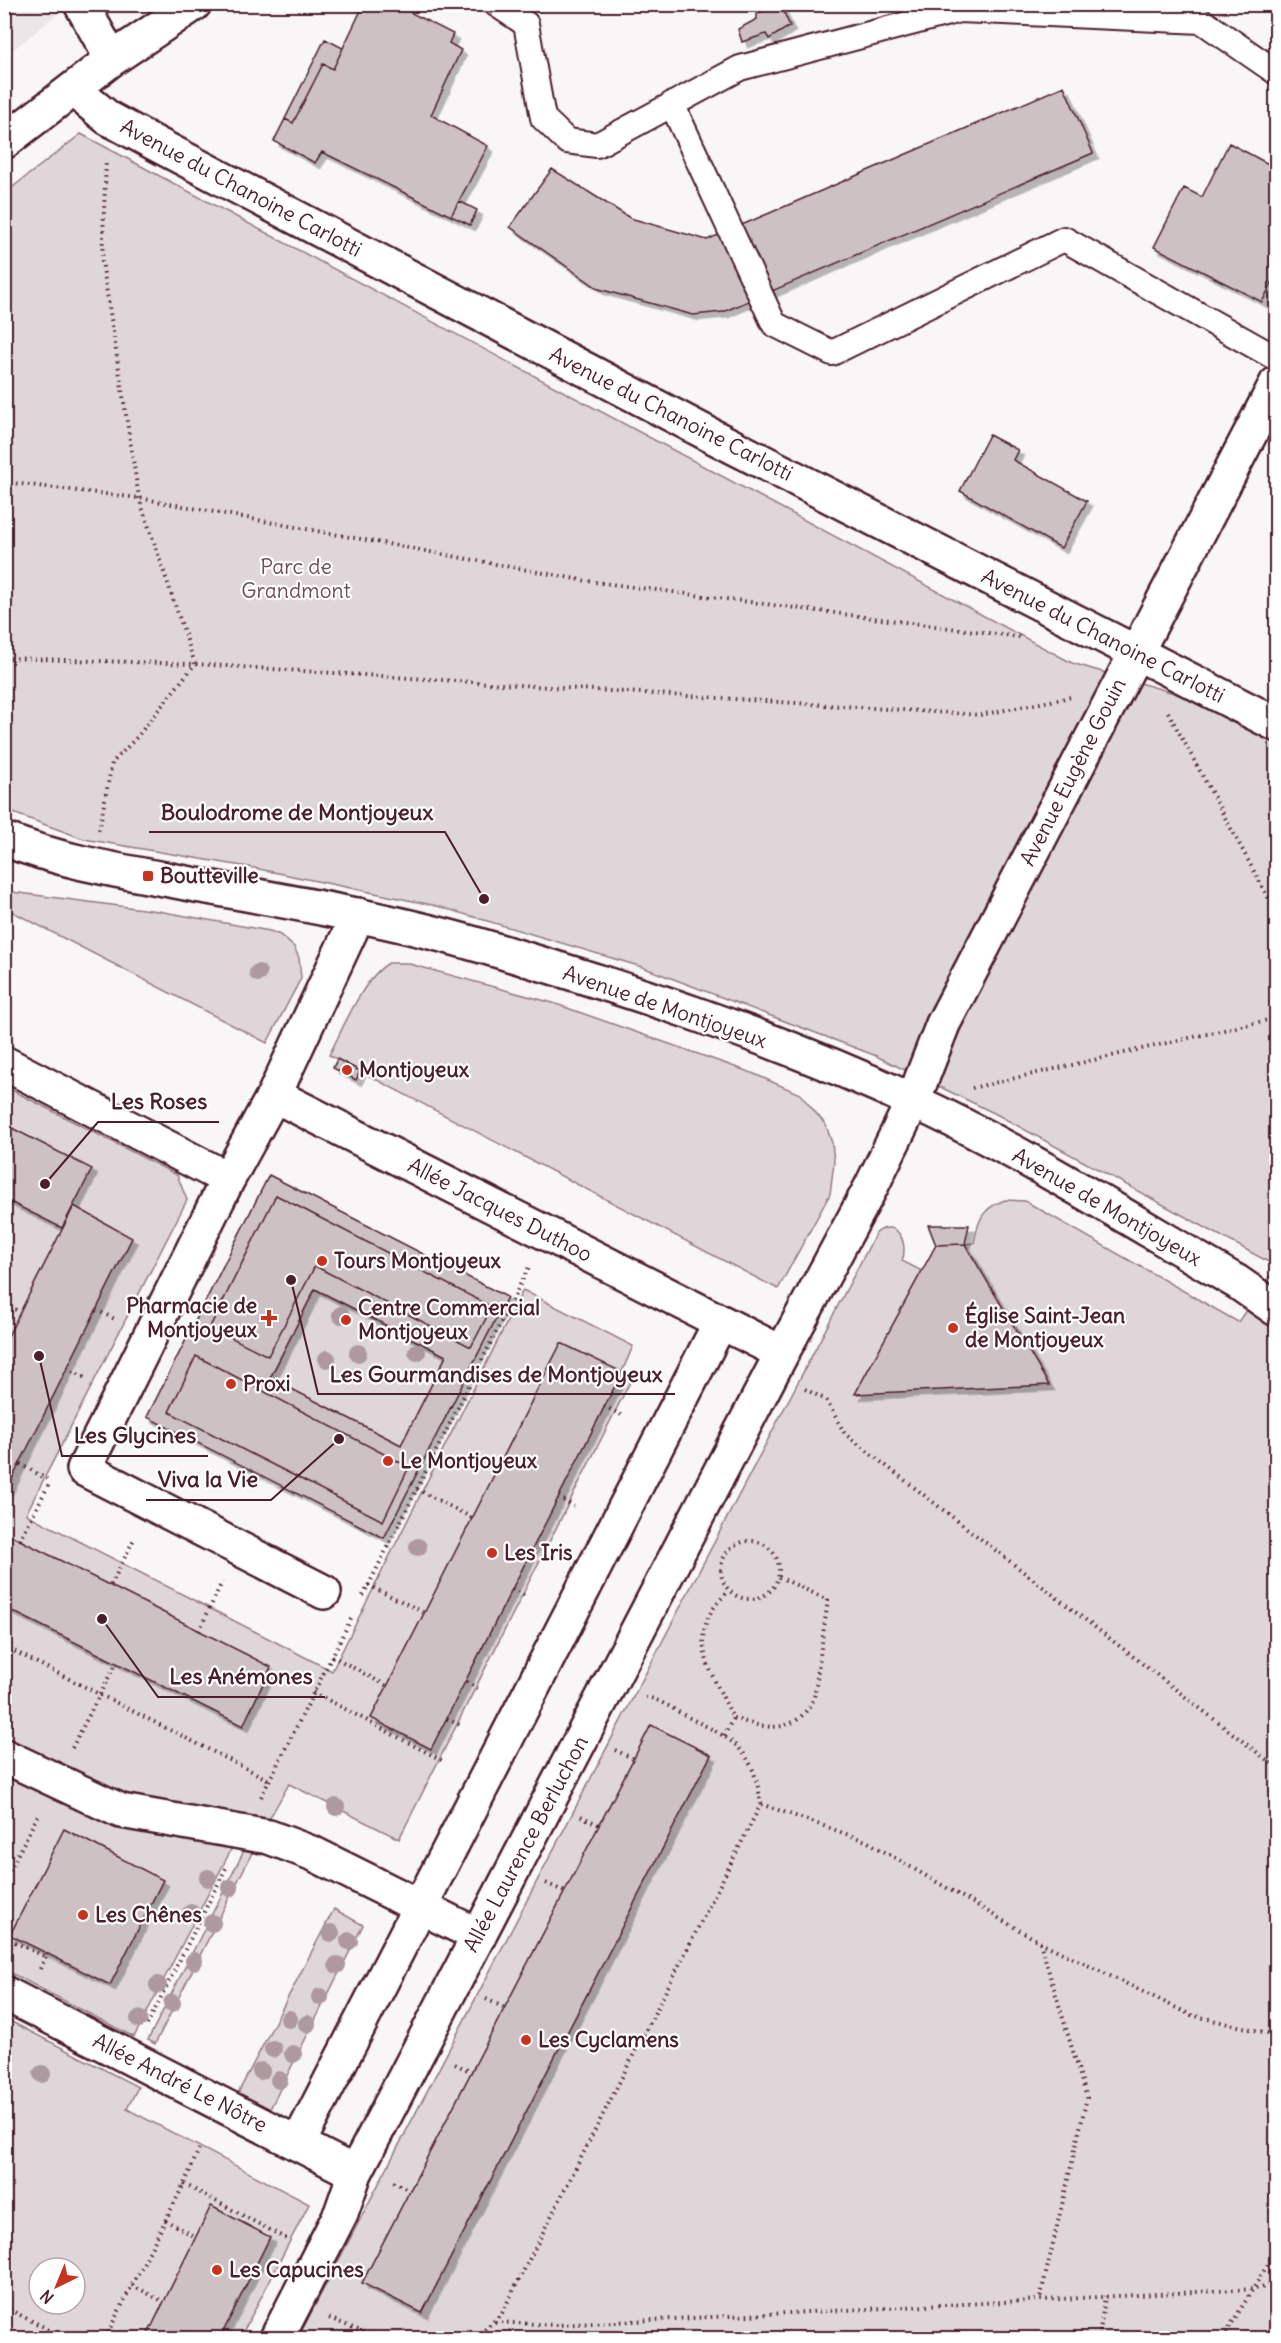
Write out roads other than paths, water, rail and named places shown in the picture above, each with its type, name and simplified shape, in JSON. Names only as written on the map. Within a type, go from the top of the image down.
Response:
[{"type":"street","points":[[81,4],[112,59]]},
{"type":"street","points":[[4,142],[112,59],[194,4]]},
{"type":"street","name":"Avenue du Chanoine Carlotti","points":[[74,90],[108,118],[718,439],[1276,724]]},
{"type":"street","name":"Avenue Eugène Gouin","points":[[913,1101],[942,1024],[1276,384]]},
{"type":"street","name":"Avenue de Montjoyeux","points":[[4,839],[39,853],[92,867],[358,915],[482,946],[701,1016],[913,1101],[984,1136],[1237,1281],[1276,1309]]},
{"type":"street","points":[[324,1592],[84,1469],[228,1179],[274,1095],[358,915]]},
{"type":"street","points":[[4,1063],[228,1179]]},
{"type":"street","name":"Allée Jacques Duthoo","points":[[274,1095],[782,1353]]},
{"type":"street","points":[[782,1353],[871,1187],[913,1101]]},
{"type":"street","points":[[298,2144],[720,1323]]},
{"type":"street","name":"Allée Laurence Berluchon","points":[[277,2338],[341,2213],[355,2173],[782,1353]]},
{"type":"street","points":[[4,1756],[121,1811],[268,1837],[314,1854],[478,1936]]},
{"type":"street","name":"Allée André Le Nôtre","points":[[4,1993],[355,2173]]},
{"type":"lane","points":[[496,4],[526,24],[543,118],[567,141],[597,145],[740,69],[960,10],[1202,21],[1276,72]]},
{"type":"lane","points":[[672,104],[774,324],[832,353],[1064,239],[1276,358]]},
{"type":"place","name":"Boutteville","points":[[148,876]]},
{"type":"place","name":"Boulodrome de Montjoyeux","points":[[484,899]]},
{"type":"place","name":"Montjoyeux","points":[[347,1070]]},
{"type":"place","name":"Les Roses","points":[[45,1184]]},
{"type":"place","name":"Tours Montjoyeux","points":[[322,1261]]},
{"type":"place","name":"Les Gourmandises de Montjoyeux","points":[[291,1280]]},
{"type":"place","name":"Pharmacie de Montjoyeux","points":[[269,1318]]},
{"type":"place","name":"Centre Commercial Montjoyeux","points":[[346,1320]]},
{"type":"place","name":"Église Saint-Jean de Montjoyeux","points":[[953,1328]]},
{"type":"place","name":"Les Glycines","points":[[39,1356]]},
{"type":"place","name":"Proxi","points":[[231,1384]]},
{"type":"place","name":"Viva la Vie","points":[[339,1439]]},
{"type":"place","name":"Le Montjoyeux","points":[[388,1461]]},
{"type":"place","name":"Les Iris","points":[[492,1553]]},
{"type":"place","name":"Les Anémones","points":[[102,1619]]},
{"type":"place","name":"Les Chênes","points":[[83,1915]]},
{"type":"place","name":"Les Cyclamens","points":[[526,2040]]},
{"type":"place","name":"Les Capucines","points":[[217,2270]]},
{"type":"park label","name":"Parc de Grandmont","points":[[296,579]]}]
